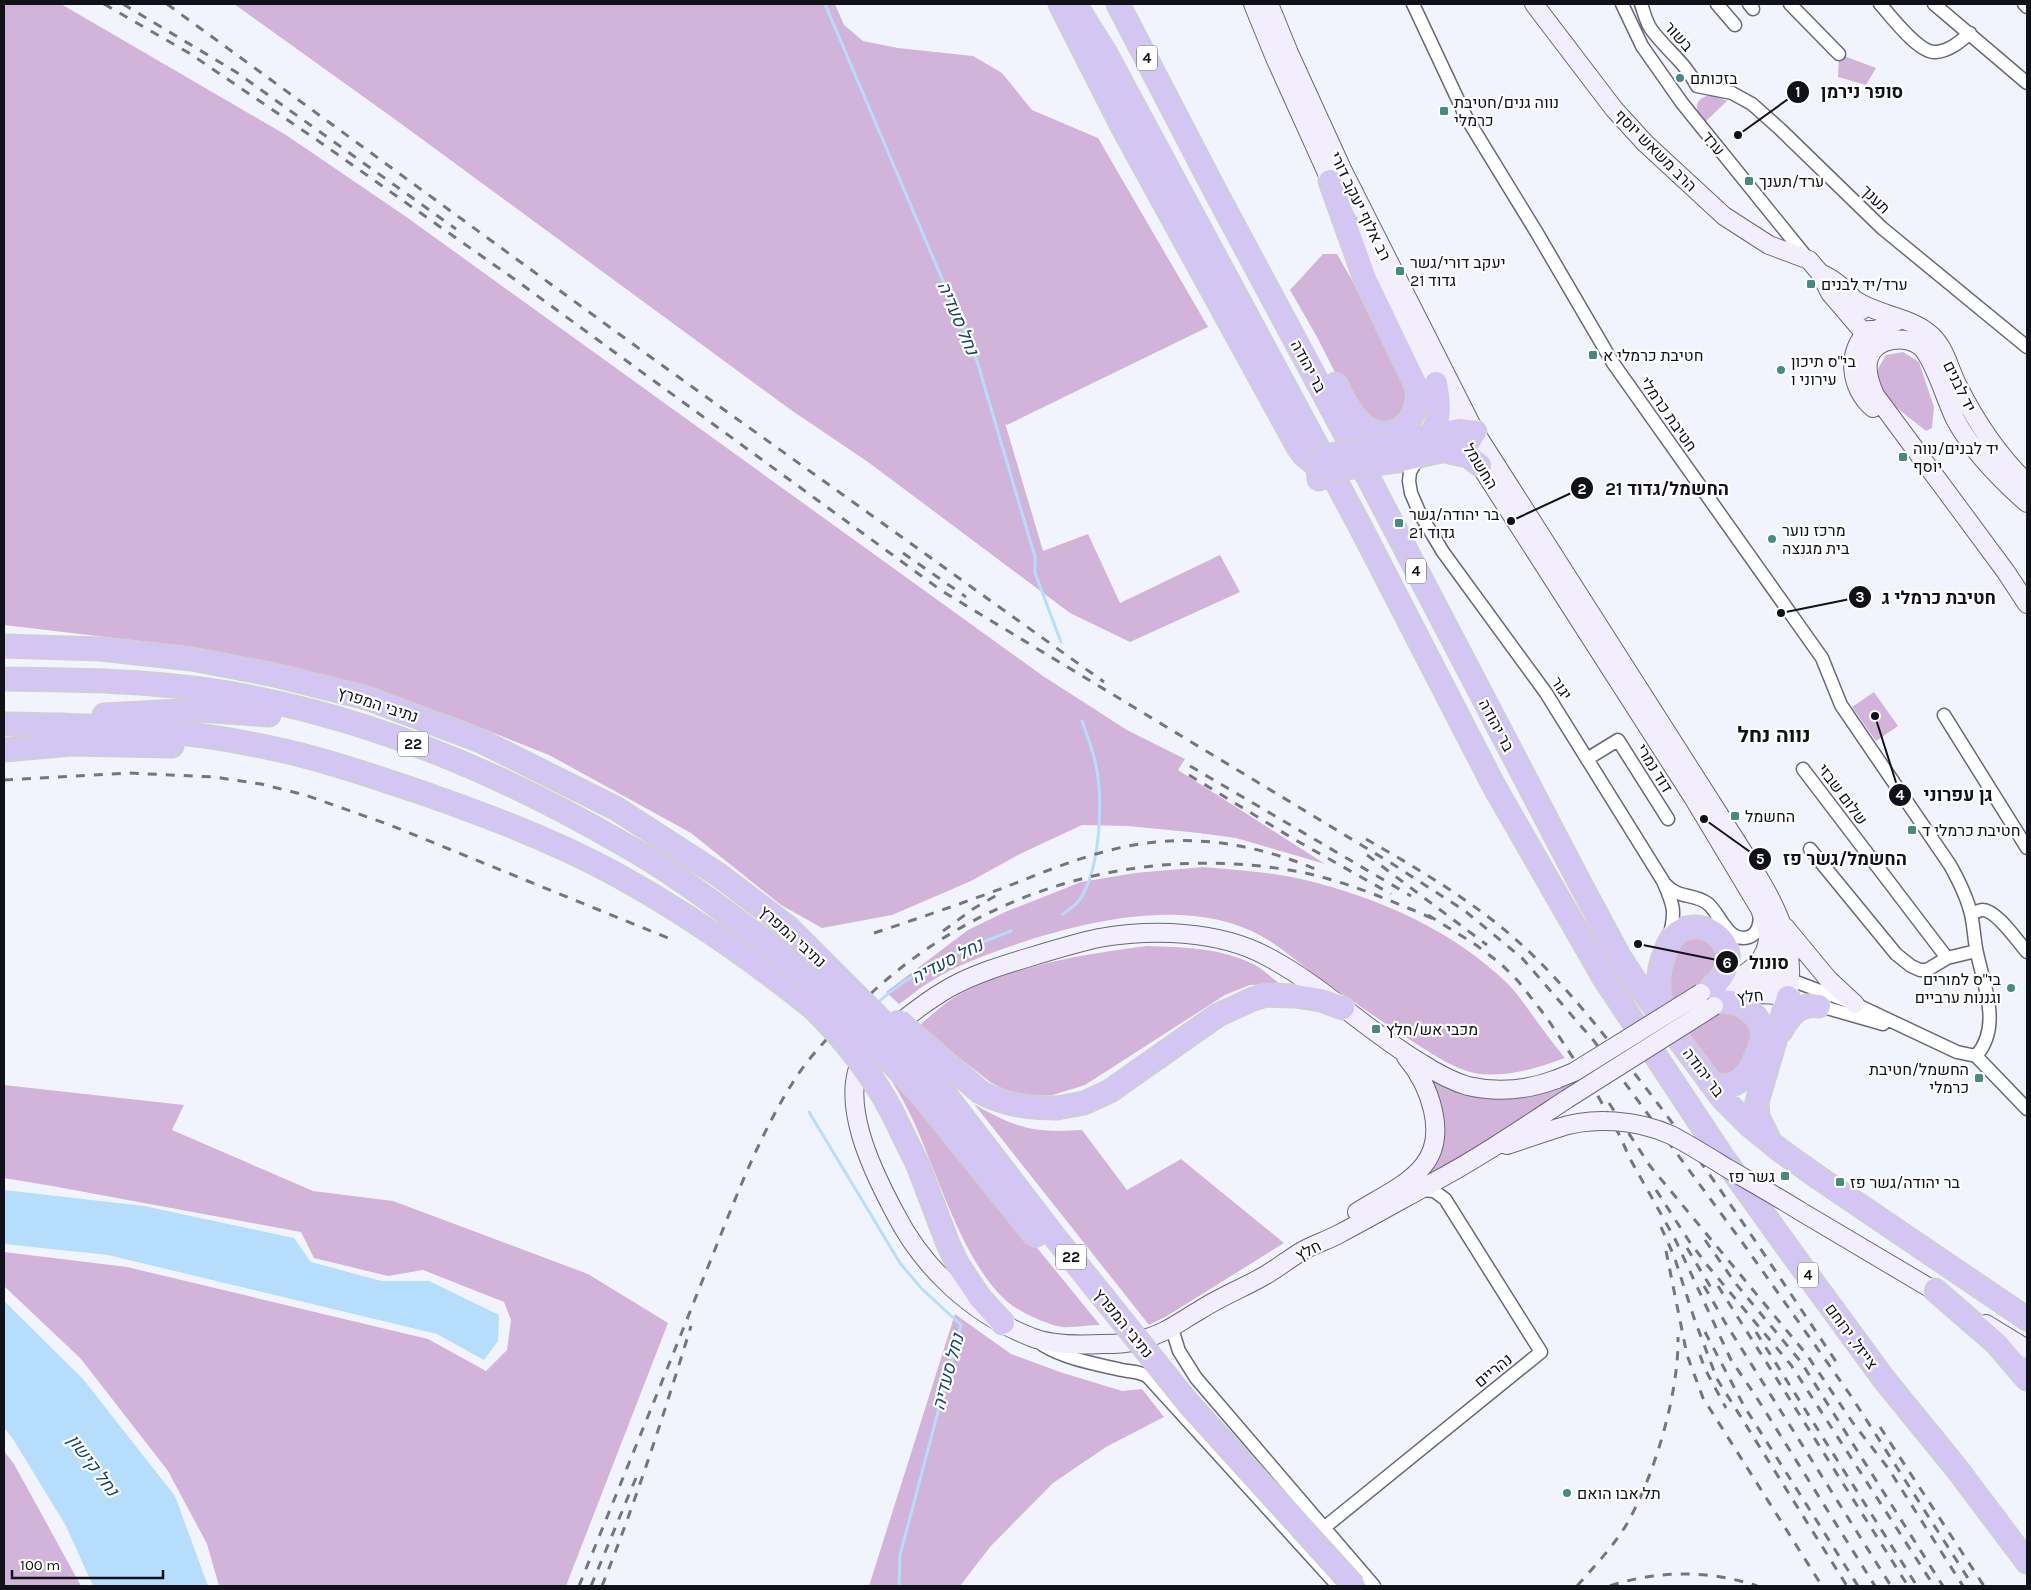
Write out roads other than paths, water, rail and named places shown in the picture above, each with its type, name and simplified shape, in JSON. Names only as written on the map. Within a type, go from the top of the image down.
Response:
[{"type":"highway","points":[[1060,4],[1123,128],[1298,447],[1308,460],[1318,466],[1342,469],[1396,452],[1467,436]]},
{"type":"highway","name":"בר יהודה","points":[[1074,4],[1105,52],[1360,526],[1494,786],[1604,978]]},
{"type":"highway","name":"בר יהודה","points":[[1118,4],[1176,112],[1212,185],[1348,437],[1605,930],[1636,982],[1727,1103],[1762,1136],[1781,1151],[2027,1319]]},
{"type":"highway","points":[[1176,112],[1219,188],[1308,332],[1355,416],[1363,425],[1374,431],[1397,431],[1403,428],[1413,416],[1418,396],[1417,387],[1365,279],[1330,181]]},
{"type":"highway","points":[[1436,383],[1439,415],[1435,429],[1436,443]]},
{"type":"highway","points":[[1396,452],[1419,456],[1436,443]]},
{"type":"highway","points":[[1436,443],[1468,456],[1480,464]]},
{"type":"highway","points":[[1318,466],[1320,479],[1397,628],[1460,737],[1494,786]]},
{"type":"highway","points":[[4,641],[100,649]]},
{"type":"highway","name":"נתיבי המפרץ","points":[[4,646],[100,649],[192,659],[275,675],[367,698],[481,741],[617,809],[719,875],[789,928],[881,1020],[936,1081],[1054,1236],[1189,1404],[1354,1586]]},
{"type":"highway","name":"נתיבי המפרץ","points":[[4,679],[101,680],[202,689],[277,703],[354,723],[418,746],[495,778],[563,811],[625,844],[697,892],[775,949],[853,1022],[920,1093],[1126,1348],[1338,1586]]},
{"type":"highway","points":[[4,723],[167,710],[206,710],[305,720],[371,732],[418,746]]},
{"type":"highway","points":[[4,723],[107,726],[184,734],[266,747],[361,772],[476,812],[533,835],[616,874],[700,926],[776,978],[813,1008],[838,1033],[859,1058],[891,1110],[918,1165],[958,1265],[980,1298],[1003,1323]]},
{"type":"highway","points":[[4,750],[72,744],[215,748],[266,753],[361,772]]},
{"type":"highway","points":[[789,928],[980,1092],[993,1099],[1019,1106],[1057,1108],[1084,1103],[1110,1091],[1218,1015],[1253,999],[1266,996],[1295,996],[1321,1000],[1343,1008]]},
{"type":"highway","points":[[1668,1023],[1664,1012],[1659,972],[1667,946],[1678,932],[1692,928],[1706,930],[1723,941],[1729,953],[1726,968],[1712,997],[1737,1004],[1753,1013],[1770,1037]]},
{"type":"highway","name":"צייזל, ירוחם","points":[[1604,978],[1722,1156],[1793,1255],[1883,1378],[1957,1470],[2027,1562]]},
{"type":"highway","points":[[1781,987],[1757,1110],[1761,1126],[1781,1151]]},
{"type":"highway","points":[[1710,1082],[1734,1084],[1746,1076],[1770,1037],[1797,1010],[1806,1006],[1819,1006]]},
{"type":"highway","points":[[1935,1290],[1996,1343],[2027,1379]]},
{"type":"street","name":"רב אלוף יעקב דורי","points":[[1253,4],[1330,181],[1436,383],[1467,436]]},
{"type":"street","name":"רב אלוף יעקב דורי","points":[[1269,4],[1289,53],[1342,169],[1467,436]]},
{"type":"street","name":"חטיבת כרמלי","points":[[1413,4],[1466,117],[1613,363],[1822,658],[1840,705],[1950,865],[1962,886],[1971,914],[1976,951],[1989,1002],[1989,1030],[1985,1043],[1976,1056]]},
{"type":"street","name":"הרב משאש יוסף","points":[[1534,4],[1614,109],[1682,179],[1724,216],[1763,241],[1814,266]]},
{"type":"street","name":"ערד","points":[[1622,4],[1642,46],[1682,103],[1814,266],[1830,293],[1872,337]]},
{"type":"street","name":"בשור","points":[[1641,4],[1649,28],[1690,72],[1697,86]]},
{"type":"street","points":[[1717,4],[1735,25]]},
{"type":"street","points":[[1790,4],[1839,54]]},
{"type":"street","points":[[1880,4],[1922,49],[1935,53],[1955,46],[1970,33]]},
{"type":"street","points":[[1934,4],[2027,83]]},
{"type":"street","points":[[2024,4],[2027,7]]},
{"type":"street","points":[[1682,103],[1689,91],[1697,86]]},
{"type":"street","name":"תענך","points":[[1697,86],[1732,93],[1752,104],[1882,228],[2027,347]]},
{"type":"street","name":"ערד","points":[[1814,266],[1835,280],[1855,300],[1872,337]]},
{"type":"street","name":"יד לבנים","points":[[1855,300],[1870,309],[1921,328],[1935,339],[1968,406],[1992,445],[2027,482]]},
{"type":"street","points":[[1901,320],[1885,324],[1872,337],[1868,359],[1868,374],[1875,395],[2001,565],[2027,604]]},
{"type":"street","name":"יד לבנים","points":[[1872,337],[1888,341],[1902,340],[1913,342],[1921,347],[1929,357],[1956,421],[1978,452],[2011,489],[2027,503]]},
{"type":"street","name":"החשמל","points":[[1467,436],[1480,464],[1694,799],[1760,909],[1776,928],[1788,949],[1781,987]]},
{"type":"street","name":"החשמל","points":[[1467,436],[1745,855],[1769,894],[1776,928]]},
{"type":"street","name":"יגור","points":[[1419,456],[1410,472],[1409,481],[1411,493],[1420,514],[1443,552],[1546,693],[1663,881],[1674,914],[1667,946]]},
{"type":"street","points":[[1944,715],[2027,848]]},
{"type":"street","name":"דוד נמרי","points":[[1587,759],[1618,740],[1668,819]]},
{"type":"street","name":"שלום שבזי","points":[[1803,769],[1947,958]]},
{"type":"street","points":[[1810,849],[1902,960],[1920,970],[1927,970],[1947,958],[1976,951]]},
{"type":"street","points":[[1663,881],[1677,894],[1709,904],[1727,929],[1738,937],[1747,938],[1754,935],[1760,919],[1760,909]]},
{"type":"street","points":[[1971,914],[1981,910],[1990,911],[2027,952]]},
{"type":"street","points":[[1737,980],[1761,959],[1776,928],[1855,1004]]},
{"type":"street","name":"חלץ","points":[[1401,1051],[1343,1008],[1266,956],[1242,946],[1195,936],[1166,933],[1133,934],[1099,938],[1065,946],[980,974],[951,987],[920,1006],[875,1043],[863,1057],[854,1088],[855,1102],[862,1135],[882,1188],[910,1240],[933,1270],[966,1299],[1003,1323],[1032,1338],[1086,1345],[1124,1343],[1140,1340],[1172,1329],[1199,1310],[1265,1275],[1306,1249],[1349,1229],[1445,1175],[1567,1099],[1737,980],[1781,987]]},
{"type":"street","points":[[1781,987],[1855,1004],[1958,1052],[1976,1056],[2027,1109]]},
{"type":"street","points":[[1781,987],[1819,1006],[1929,1037]]},
{"type":"street","name":"חלץ","points":[[1712,997],[1748,995],[1781,987]]},
{"type":"street","points":[[1401,1051],[1456,1082],[1477,1088],[1518,1089],[1533,1087],[1574,1072],[1712,997]]},
{"type":"street","points":[[1306,1249],[1323,1235],[1403,1183],[1426,1162],[1434,1132],[1432,1103],[1418,1074],[1401,1051]]},
{"type":"street","points":[[1482,1153],[1575,1124],[1596,1122],[1620,1123],[1654,1129],[1690,1145],[1935,1290],[2005,1337],[2027,1349]]},
{"type":"street","points":[[1445,1175],[1443,1186],[1445,1199]]},
{"type":"street","points":[[1416,1192],[1426,1189],[1434,1191],[1445,1199]]},
{"type":"street","name":"נהריים","points":[[1325,1528],[1541,1352],[1445,1199]]},
{"type":"street","points":[[1172,1329],[1179,1351],[1196,1378],[1374,1586]]},
{"type":"street","points":[[1032,1338],[1046,1347],[1066,1355],[1121,1370],[1142,1372],[1338,1586]]},
{"type":"water","points":[[4,1190],[144,1206],[294,1238],[311,1262],[381,1281],[429,1281],[499,1315],[498,1341],[484,1360],[437,1334],[108,1255],[4,1244]]},
{"type":"water","name":"נחל קישון","points":[[4,1301],[83,1379],[175,1496],[208,1586],[93,1586],[66,1526],[13,1439],[4,1428]]},
{"type":"waterway","name":"נחל סעדיה","points":[[825,4],[977,361],[1035,557],[1035,573],[1061,642]]},
{"type":"waterway","name":"נחל סעדיה","points":[[1063,914],[1074,906],[1082,896],[1088,882],[1097,847],[1099,828],[1100,809],[1097,772],[1093,753],[1082,721]]},
{"type":"waterway","name":"נחל סעדיה","points":[[876,1004],[891,991],[923,970],[957,953],[1011,931]]},
{"type":"waterway","name":"נחל סעדיה","points":[[809,1112],[900,1263],[921,1288],[961,1325],[900,1555],[899,1586]]},
{"type":"railway","points":[[104,4],[189,53],[317,140],[517,281],[942,591],[1391,863],[1465,911],[1522,958],[1594,1041],[1742,1242],[1851,1396],[1973,1586]]},
{"type":"railway","points":[[123,4],[236,72],[456,229]]},
{"type":"railway","points":[[167,4],[652,358],[1104,682]]},
{"type":"railway","points":[[903,553],[966,597]]},
{"type":"railway","points":[[1190,766],[1411,896]]},
{"type":"railway","points":[[4,780],[129,773],[214,777],[261,784],[305,795],[390,825],[668,938]]},
{"type":"railway","points":[[1189,775],[1292,838],[1391,894]]},
{"type":"railway","points":[[1366,839],[1427,875],[1486,915],[1522,945],[1564,987],[1615,1048],[1682,1137],[1735,1211],[1837,1363]]},
{"type":"railway","points":[[874,933],[971,900],[1070,862],[1105,851],[1140,844],[1163,841],[1187,841],[1233,845],[1279,856],[1322,872]]},
{"type":"railway","points":[[1367,855],[1487,945]]},
{"type":"railway","points":[[579,1586],[733,1204],[768,1126],[797,1076],[812,1057],[838,1027],[884,982],[934,944],[989,913],[1046,889],[1106,873],[1168,865],[1232,864],[1295,871],[1349,885],[1434,919]]},
{"type":"railway","points":[[943,931],[973,909],[997,895]]},
{"type":"railway","points":[[1428,915],[1476,945],[1501,964],[1518,981],[1547,1018],[1598,1096],[1621,1138],[1629,1157],[1675,1239],[1731,1360],[1875,1586]]},
{"type":"railway","points":[[1609,1103],[1650,1166],[1807,1355],[1853,1423],[1888,1468],[1963,1586]]},
{"type":"railway","points":[[1656,1190],[1707,1265],[1791,1365],[1934,1586]]},
{"type":"railway","points":[[1661,1227],[1674,1256],[1695,1321],[1717,1379],[1847,1586]]},
{"type":"railway","points":[[1705,1240],[1736,1284],[1801,1362],[1943,1586]]},
{"type":"railway","points":[[1687,1248],[1713,1291]]},
{"type":"railway","points":[[1666,1251],[1687,1355],[1703,1398],[1822,1586]]},
{"type":"railway","points":[[1704,1286],[1891,1586]]},
{"type":"railway","points":[[1718,1286],[1908,1586]]},
{"type":"railway","points":[[602,1586],[649,1457],[691,1326]]},
{"type":"railway","points":[[1705,1332],[1744,1406],[1858,1586]]},
{"type":"railway","points":[[1756,1332],[1917,1586]]},
{"type":"railway","points":[[1577,1586],[1620,1535],[1646,1485],[1663,1435],[1669,1409],[1674,1384],[1678,1337]]},
{"type":"railway","points":[[1700,1355],[1705,1369],[1726,1408]]},
{"type":"railway","points":[[1880,1427],[1984,1586]]},
{"type":"railway","points":[[591,1586],[638,1473]]},
{"type":"railway","points":[[1610,1586],[1646,1577],[1684,1574],[1721,1577],[1757,1586]]},
{"type":"place","name":"בזכותם","points":[[1680,78]]},
{"type":"place","name":"נווה גנים/חטיבת כרמלי","points":[[1444,111]]},
{"type":"place","name":"סופר נירמן","points":[[1738,135]]},
{"type":"place","name":"ערד/תענך","points":[[1749,181]]},
{"type":"place","name":"יעקב דורי/גשר גדוד 21","points":[[1400,271]]},
{"type":"place","name":"ערד/יד לבנים","points":[[1811,284]]},
{"type":"place","name":"חטיבת כרמלי א","points":[[1593,355]]},
{"type":"place","name":"בי\"ס תיכון עירוני ו","points":[[1781,370]]},
{"type":"place","name":"יד לבנים/נווה יוסף","points":[[1903,457]]},
{"type":"place","name":"החשמל/גדוד 21","points":[[1511,521]]},
{"type":"place","name":"בר יהודה/גשר גדוד 21","points":[[1399,523]]},
{"type":"place","name":"מרכז נוער בית מגנצה","points":[[1772,539]]},
{"type":"place","name":"חטיבת כרמלי ג","points":[[1781,613]]},
{"type":"place","name":"גן עפרוני","points":[[1875,716]]},
{"type":"place","name":"החשמל","points":[[1735,816]]},
{"type":"place","name":"החשמל/גשר פז","points":[[1704,819]]},
{"type":"place","name":"חטיבת כרמלי ד","points":[[1912,830]]},
{"type":"place","name":"סונול","points":[[1638,944]]},
{"type":"place","name":"בי\"ס למורים וגננות ערביים","points":[[2011,988]]},
{"type":"place","name":"מכבי אש/חלץ","points":[[1376,1029]]},
{"type":"place","name":"החשמל/חטיבת כרמלי","points":[[1979,1078]]},
{"type":"place","name":"גשר פז","points":[[1785,1176]]},
{"type":"place","name":"בר יהודה/גשר פז","points":[[1840,1182]]},
{"type":"place","name":"תל אבו הואם","points":[[1567,1493]]},
{"type":"district","name":"נווה נחל","points":[[1774,735]]}]
